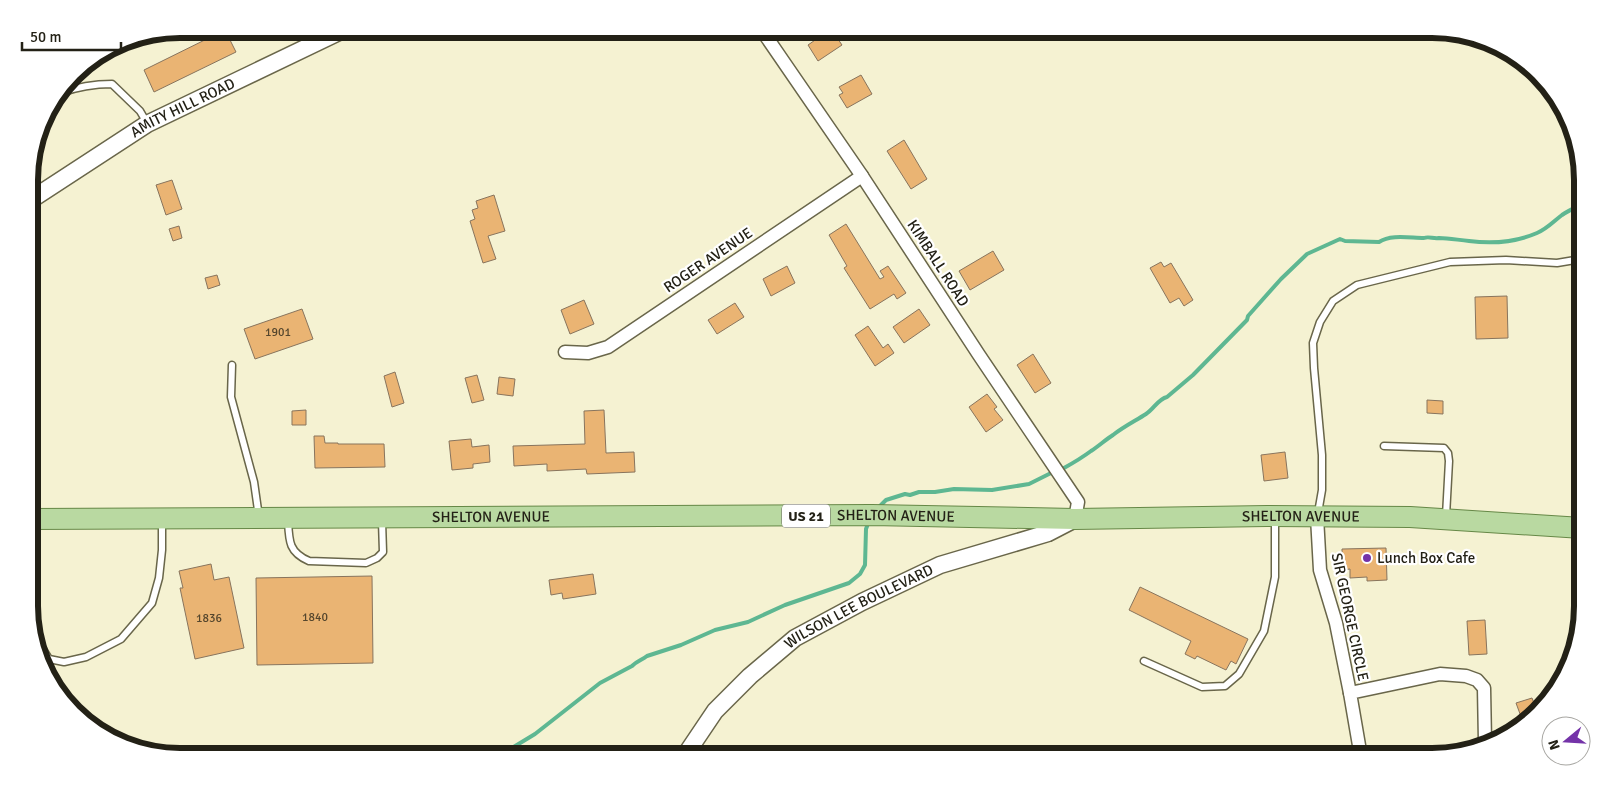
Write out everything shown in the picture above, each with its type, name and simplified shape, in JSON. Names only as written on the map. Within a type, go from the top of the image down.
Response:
[{"type":"main road","name":"SHELTON AVENUE","points":[[37,519],[872,515],[1075,519],[1275,516],[1410,518],[1574,528]]},
{"type":"street","name":"AMITY HILL ROAD","points":[[38,195],[147,124],[326,38]]},
{"type":"street","name":"KIMBALL ROAD","points":[[766,38],[862,176],[1078,502],[1075,519]]},
{"type":"street","name":"ROGER AVENUE","points":[[565,352],[588,353],[608,347],[862,176]]},
{"type":"street","name":"SIR GEORGE CIRCLE","points":[[1317,517],[1320,570],[1336,623],[1359,748]]},
{"type":"street","name":"WILSON LEE BOULEVARD","points":[[690,748],[715,711],[750,676],[795,638],[862,602],[940,565],[1048,533],[1075,519]]},
{"type":"street","name":"SIR GEORGE CIRCLE","points":[[1350,693],[1440,674],[1466,676],[1477,680],[1484,688],[1485,738]]},
{"type":"lane","points":[[70,90],[95,84],[112,84],[140,110],[147,124]]},
{"type":"lane","points":[[1317,517],[1322,490],[1322,455],[1313,343],[1320,322],[1333,301],[1357,285],[1450,262],[1506,260],[1557,263],[1574,260]]},
{"type":"lane","points":[[232,365],[231,398],[254,482],[259,518]]},
{"type":"lane","points":[[1384,446],[1444,448],[1448,453],[1449,468],[1445,520]]},
{"type":"lane","points":[[1144,661],[1202,687],[1225,686],[1239,674],[1264,631],[1275,577],[1275,516]]},
{"type":"lane","points":[[288,518],[290,544],[301,558],[309,561],[366,563],[377,558],[383,552],[382,517]]},
{"type":"lane","points":[[45,653],[49,659],[64,662],[86,657],[121,638],[152,603],[159,578],[162,550],[162,518]]},
{"type":"building","points":[[209,38],[229,38],[236,52],[154,92],[144,70]]},
{"type":"building","points":[[818,38],[837,38],[842,45],[818,61],[808,45]]},
{"type":"building","points":[[861,75],[872,94],[847,108],[839,95],[843,93],[839,87]]},
{"type":"building","points":[[904,140],[927,179],[911,189],[887,151]]},
{"type":"building","points":[[172,180],[182,209],[166,215],[156,185]]},
{"type":"building","points":[[494,195],[505,231],[488,236],[496,259],[483,263],[470,221],[475,219],[472,210],[478,208],[476,201]]},
{"type":"building","points":[[846,224],[880,279],[884,277],[880,271],[888,266],[906,293],[897,299],[894,294],[870,309],[844,268],[847,266],[829,235]]},
{"type":"building","points":[[179,226],[182,238],[173,241],[169,229]]},
{"type":"building","points":[[993,251],[1004,270],[970,290],[959,271]]},
{"type":"building","points":[[1161,262],[1164,267],[1171,263],[1193,300],[1184,306],[1179,298],[1170,303],[1150,268]]},
{"type":"building","points":[[787,266],[795,283],[771,296],[763,279]]},
{"type":"building","points":[[217,275],[220,285],[208,289],[205,278]]},
{"type":"building","points":[[1507,296],[1508,338],[1476,339],[1475,297]]},
{"type":"building","points":[[584,300],[594,324],[570,334],[561,310]]},
{"type":"building","points":[[735,303],[744,317],[717,334],[708,320]]},
{"type":"building","points":[[302,309],[313,339],[255,359],[244,329]]},
{"type":"building","points":[[919,309],[930,325],[904,343],[893,327]]},
{"type":"building","points":[[868,326],[883,348],[888,344],[894,353],[875,366],[855,335]]},
{"type":"building","points":[[1033,354],[1051,383],[1035,393],[1017,365]]},
{"type":"building","points":[[395,372],[404,403],[392,407],[384,376]]},
{"type":"building","points":[[477,375],[484,400],[472,403],[465,378]]},
{"type":"building","points":[[499,377],[515,379],[513,396],[497,394]]},
{"type":"building","points":[[987,394],[997,407],[994,409],[1003,420],[986,432],[969,407]]},
{"type":"building","points":[[1427,400],[1443,401],[1443,414],[1427,413]]},
{"type":"building","points":[[306,410],[306,425],[292,425],[292,411]]},
{"type":"building","points":[[604,410],[606,453],[634,452],[635,472],[587,474],[586,469],[547,471],[547,464],[514,466],[513,446],[585,444],[584,411]]},
{"type":"building","points":[[314,436],[324,436],[325,443],[384,444],[385,467],[315,468]]},
{"type":"building","points":[[471,439],[472,447],[489,445],[490,462],[473,464],[473,468],[452,470],[449,441]]},
{"type":"building","points":[[1285,452],[1288,478],[1264,481],[1261,455]]},
{"type":"building","points":[[1386,548],[1387,580],[1367,581],[1367,577],[1350,578],[1350,569],[1342,570],[1342,549]]},
{"type":"building","points":[[211,564],[214,580],[229,577],[244,648],[195,659],[180,588],[183,588],[179,571]]},
{"type":"building","points":[[593,574],[596,594],[563,599],[562,593],[551,595],[549,580]]},
{"type":"building","points":[[372,576],[373,663],[257,665],[256,578]]},
{"type":"building","points":[[1140,587],[1248,639],[1236,664],[1231,661],[1226,670],[1197,656],[1195,659],[1185,654],[1191,641],[1129,610]]},
{"type":"building","points":[[1485,620],[1487,654],[1469,655],[1467,621]]},
{"type":"building","points":[[1532,698],[1534,704],[1521,716],[1516,703]]},
{"type":"waterway","points":[[878,508],[886,500],[905,494],[910,495],[919,492],[954,489],[992,490],[1029,484],[1071,464],[1146,414],[1167,397],[1193,375],[1247,320],[1248,316],[1281,279],[1307,254],[1340,239],[1345,241],[1379,242],[1389,238],[1428,237],[1478,242],[1504,242],[1541,231],[1574,207]]},
{"type":"waterway","points":[[512,748],[535,734],[600,683],[647,656],[681,645],[715,630],[748,622],[785,605],[849,583],[860,574],[865,565],[866,529],[869,521]]},
{"type":"place","name":"Lunch Box Cafe","points":[[1367,558]]}]
